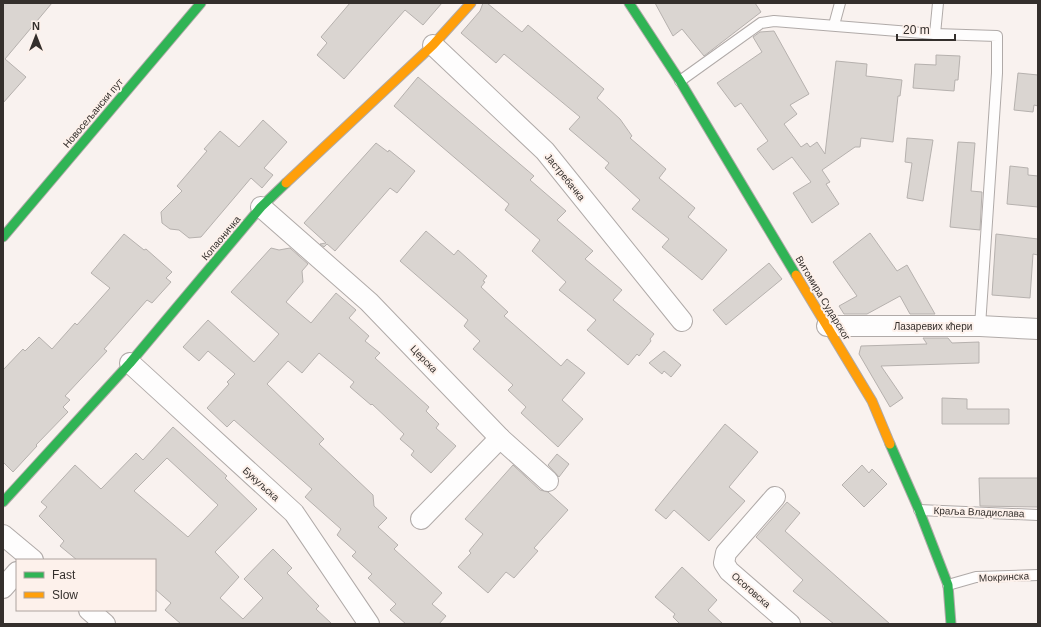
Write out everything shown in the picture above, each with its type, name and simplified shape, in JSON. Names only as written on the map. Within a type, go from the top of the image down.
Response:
[{"type":"street","name":"Новосељански пут","points":[[3,237],[201,3]]},
{"type":"street","name":"Копаоничка","points":[[3,502],[130,363],[261,207],[433,45],[471,3]]},
{"type":"street","name":"Витомира Сударског","points":[[629,3],[680,82],[872,401],[919,510],[948,585],[951,624]]},
{"type":"street","name":"Јастребачка","points":[[433,45],[545,151],[682,321]]},
{"type":"street","name":"Церска","points":[[261,207],[369,302],[500,438],[548,481]]},
{"type":"street","name":"Лазаревих кћери","points":[[827,326],[980,326],[1038,329]]},
{"type":"street","name":"Букуљска","points":[[130,363],[294,513],[369,624]]},
{"type":"street","points":[[421,519],[500,438]]},
{"type":"street","name":"Осоговска","points":[[775,497],[726,554],[724,563],[729,571],[790,624]]},
{"type":"street","points":[[3,535],[24,559]]},
{"type":"street","points":[[3,588],[16,574]]},
{"type":"street","points":[[90,611],[105,624]]},
{"type":"lane","points":[[834,25],[840,3]]},
{"type":"lane","points":[[935,34],[938,3]]},
{"type":"lane","points":[[680,82],[761,23],[774,21],[935,34],[997,36],[997,73],[980,326]]},
{"type":"lane","name":"Краља Владислава","points":[[919,510],[1038,515]]},
{"type":"lane","name":"Мокринска","points":[[948,585],[976,578],[1038,575]]},
{"type":"building","points":[[3,3],[52,3],[5,59],[26,77],[3,103]]},
{"type":"building","points":[[350,3],[442,3],[423,25],[405,10],[344,79],[317,55],[327,43],[321,37]]},
{"type":"building","points":[[483,3],[487,3],[522,32],[528,25],[604,89],[597,98],[620,119],[632,136],[630,138],[666,169],[659,178],[695,208],[688,217],[727,250],[702,280],[662,247],[669,239],[632,209],[640,200],[605,168],[609,163],[569,129],[580,117],[504,54],[496,63],[461,33],[480,11]]},
{"type":"building","points":[[655,3],[755,3],[761,12],[704,56],[682,29],[673,36]]},
{"type":"building","points":[[774,31],[809,94],[790,105],[797,114],[784,124],[801,147],[807,143],[810,147],[817,142],[825,154],[836,61],[867,64],[866,76],[902,80],[900,96],[898,96],[893,142],[861,138],[860,147],[855,147],[822,170],[830,182],[826,184],[839,204],[812,223],[793,193],[811,182],[792,157],[773,170],[757,149],[768,141],[741,103],[735,107],[717,83],[762,52],[753,37],[760,32]]},
{"type":"building","points":[[936,55],[960,56],[958,80],[955,80],[954,91],[913,88],[915,64],[936,65]]},
{"type":"building","points":[[1018,73],[1038,75],[1038,106],[1034,105],[1033,112],[1014,110]]},
{"type":"building","points":[[418,77],[534,176],[530,180],[566,211],[557,220],[593,251],[585,259],[622,290],[613,300],[654,334],[650,339],[651,341],[639,356],[637,354],[628,365],[587,330],[596,320],[559,290],[566,282],[532,251],[540,240],[505,210],[509,204],[394,106]]},
{"type":"building","points":[[263,120],[287,142],[264,168],[273,175],[262,188],[251,178],[201,237],[189,238],[179,230],[170,229],[162,223],[161,212],[182,191],[177,186],[207,151],[204,149],[220,131],[239,147]]},
{"type":"building","points":[[907,138],[933,140],[923,201],[907,198],[912,163],[905,162]]},
{"type":"building","points":[[958,142],[975,143],[971,191],[982,192],[980,230],[950,227]]},
{"type":"building","points":[[376,143],[388,152],[389,150],[415,171],[397,193],[390,188],[335,251],[327,244],[324,247],[320,244],[326,243],[304,223]]},
{"type":"building","points":[[1010,166],[1028,168],[1028,175],[1038,176],[1038,207],[1007,204]]},
{"type":"building","points":[[426,231],[454,255],[458,250],[487,276],[481,287],[508,312],[504,316],[561,366],[567,359],[585,373],[562,400],[583,419],[558,447],[521,413],[526,407],[508,390],[513,385],[473,349],[480,341],[464,326],[468,320],[400,261]]},
{"type":"building","points":[[870,233],[897,271],[907,265],[935,314],[910,314],[900,296],[867,314],[844,314],[839,306],[857,296],[833,262]]},
{"type":"building","points":[[124,234],[144,250],[146,249],[172,272],[166,278],[171,282],[152,303],[147,300],[104,349],[107,351],[65,396],[70,400],[63,407],[68,412],[36,445],[37,446],[13,472],[3,462],[3,370],[23,349],[25,351],[39,337],[52,349],[75,323],[77,325],[110,288],[91,273]]},
{"type":"building","points":[[996,234],[1038,239],[1038,255],[1033,254],[1030,298],[992,295]]},
{"type":"building","points":[[271,248],[279,250],[290,248],[308,264],[302,271],[303,282],[286,302],[311,323],[336,293],[356,310],[349,318],[369,336],[365,341],[380,353],[375,358],[429,407],[426,411],[439,424],[436,428],[456,446],[431,473],[411,455],[414,451],[400,439],[404,434],[372,404],[371,405],[350,387],[354,382],[319,353],[302,373],[288,361],[267,384],[324,439],[319,444],[373,495],[374,506],[387,518],[378,527],[398,545],[394,549],[442,593],[432,604],[446,616],[439,624],[406,624],[390,610],[396,604],[368,578],[372,574],[352,556],[356,552],[337,535],[341,529],[305,497],[312,489],[234,420],[227,427],[207,408],[229,384],[227,382],[235,374],[208,351],[199,361],[183,347],[208,320],[254,362],[279,334],[231,292]]},
{"type":"building","points":[[769,263],[782,279],[726,325],[713,310]]},
{"type":"building","points":[[923,338],[948,338],[952,343],[979,342],[979,363],[881,366],[903,398],[890,407],[859,354],[861,346],[927,344]]},
{"type":"building","points":[[664,351],[681,365],[671,377],[664,371],[662,374],[649,363]]},
{"type":"building","points":[[942,398],[967,399],[967,409],[1009,409],[1009,424],[942,424]]},
{"type":"building","points":[[725,424],[758,452],[729,487],[745,501],[709,541],[674,510],[666,519],[655,510]]},
{"type":"building","points":[[173,427],[227,476],[225,478],[257,509],[215,552],[239,577],[220,598],[243,619],[263,598],[244,579],[273,549],[292,568],[287,573],[319,606],[316,609],[332,624],[181,624],[165,610],[171,603],[156,590],[156,559],[76,559],[60,546],[64,541],[39,516],[47,507],[41,502],[75,465],[101,489],[136,453],[143,460]],"holes":[[[167,458],[218,505],[188,537],[134,491]]]},
{"type":"building","points":[[557,454],[569,464],[559,477],[548,465]]},
{"type":"building","points":[[513,465],[540,490],[548,492],[568,510],[534,548],[538,551],[514,578],[506,572],[488,593],[458,567],[471,553],[469,551],[483,534],[465,519]]},
{"type":"building","points":[[862,465],[869,473],[872,469],[887,484],[864,507],[842,485]]},
{"type":"building","points":[[979,478],[1038,478],[1038,507],[980,506]]},
{"type":"building","points":[[787,502],[800,513],[785,531],[890,624],[834,624],[793,591],[803,580],[756,537]]},
{"type":"building","points":[[682,567],[717,600],[708,610],[723,624],[680,624],[673,617],[675,614],[655,597]]},
{"type":"traffic: fast","points":[[3,237],[201,3]]},
{"type":"traffic: fast","points":[[629,3],[680,81],[796,275]]},
{"type":"traffic: fast","points":[[3,502],[130,363],[261,207],[286,183]]},
{"type":"traffic: fast","points":[[890,444],[919,510],[948,585],[951,624]]},
{"type":"traffic: slow","points":[[286,183],[433,45],[471,3]]},
{"type":"traffic: slow","points":[[796,275],[872,401],[890,444]]}]
